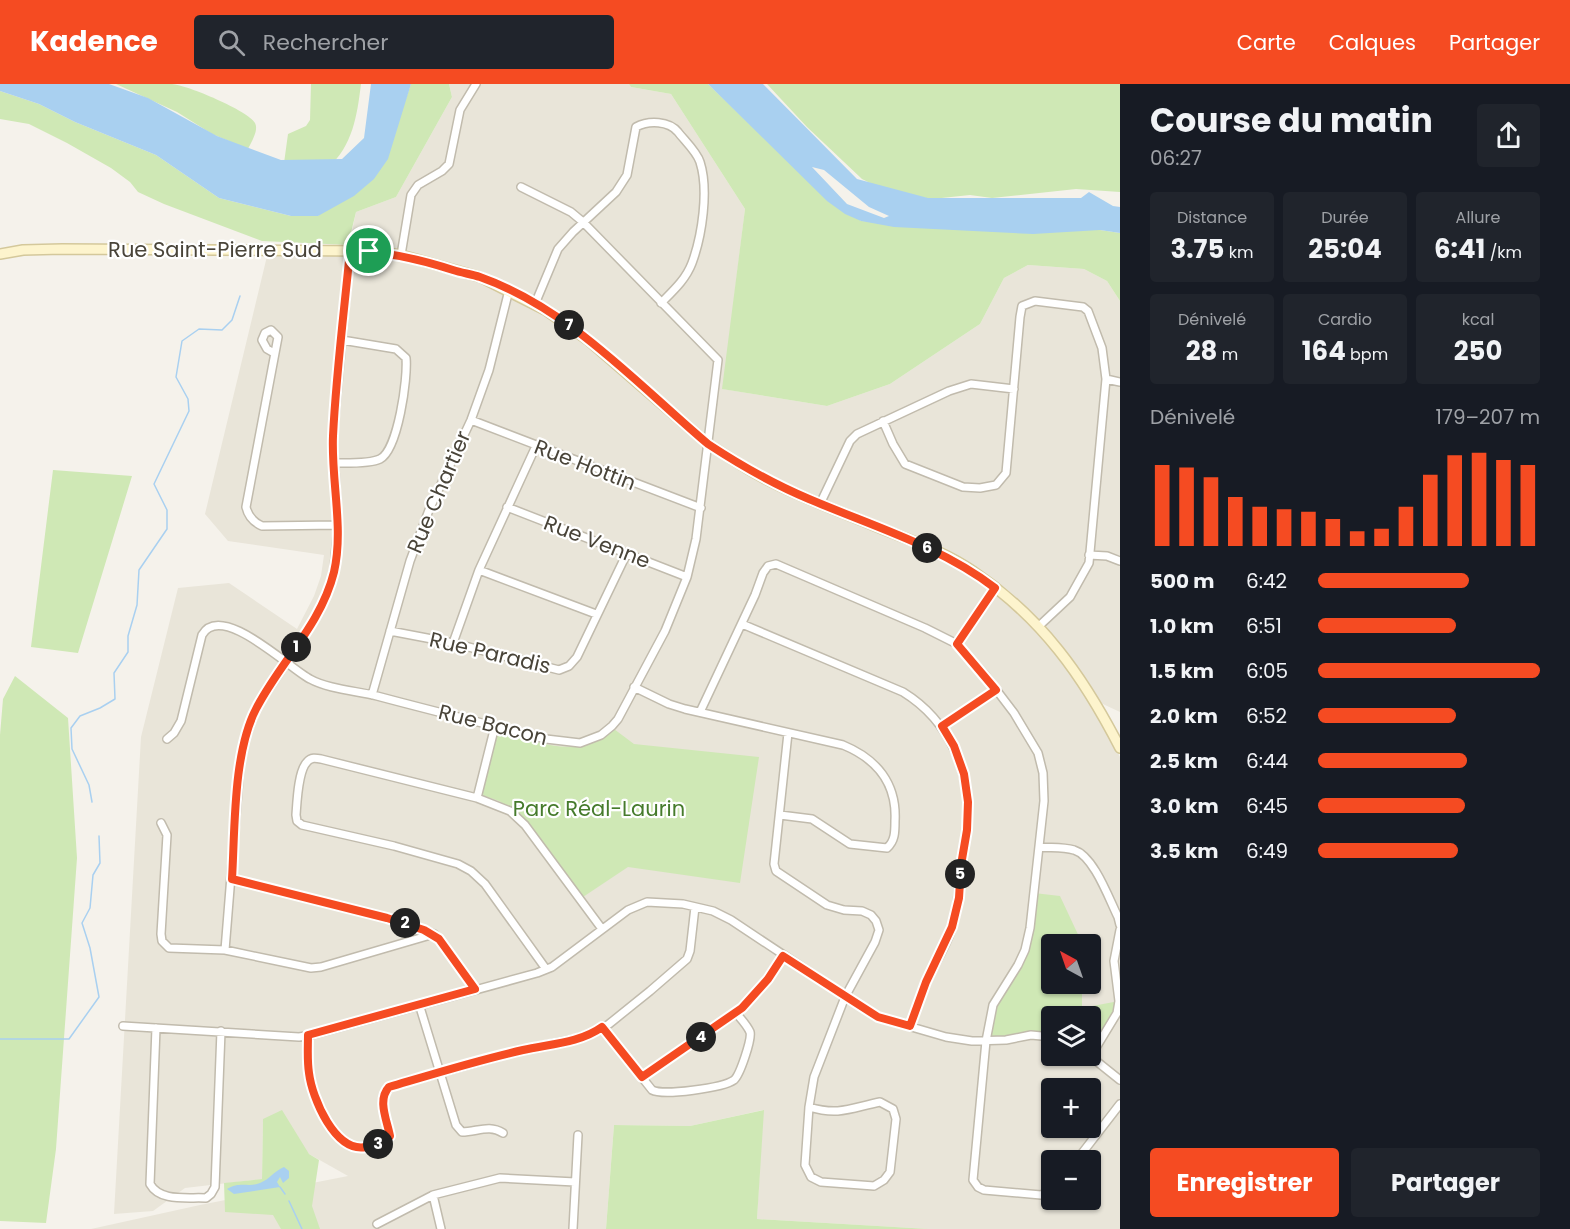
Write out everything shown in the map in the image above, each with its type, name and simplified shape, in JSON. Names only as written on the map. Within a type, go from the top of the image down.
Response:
[{"type":"street","points":[[401,255],[411,195],[418,185],[442,171],[449,164],[460,110],[476,84]]},
{"type":"street","points":[[521,187],[571,212],[583,222],[661,303],[681,283],[693,262],[699,240],[704,195],[700,161],[672,126],[661,123],[642,123],[636,126],[627,175],[616,192],[583,222],[558,249],[535,304]]},
{"type":"street","name":"Rue Saint-Pierre Sud","points":[[0,254],[24,250],[62,249],[350,251],[401,255],[480,277],[535,304],[570,326],[708,444],[763,478],[942,554],[973,571],[1040,626],[1080,679],[1120,748]]},
{"type":"street","points":[[225,950],[240,765],[244,742],[256,708],[315,619],[330,587],[336,558],[338,525],[333,437],[350,251]]},
{"type":"street","name":"Rue Chartier","points":[[372,695],[410,561],[429,510],[471,420],[489,370],[509,290]]},
{"type":"street","points":[[883,421],[905,464],[963,487],[980,488],[996,485],[1006,473],[1022,306],[1035,301],[1083,308],[1088,311],[1102,348],[1106,378],[1089,563],[1070,597],[1040,626]]},
{"type":"street","name":"Rue Bacon","points":[[167,739],[174,733],[181,721],[202,635],[206,628],[213,625],[232,628],[253,639],[311,680],[561,742],[580,743],[601,735],[612,726],[665,631],[687,577],[701,508],[718,360],[661,303]]},
{"type":"street","points":[[334,463],[375,461],[381,459],[388,451],[394,435],[407,370],[406,358],[396,349],[342,340]]},
{"type":"street","points":[[274,353],[246,507],[248,514],[256,524],[262,526],[338,525]]},
{"type":"street","points":[[1106,378],[1120,382]]},
{"type":"street","points":[[820,504],[850,441],[857,434],[949,391],[971,384],[1014,389]]},
{"type":"street","name":"Rue Hottin","points":[[471,420],[701,508]]},
{"type":"street","points":[[453,643],[479,570],[536,446]]},
{"type":"street","name":"Rue Venne","points":[[507,507],[687,577]]},
{"type":"street","name":"Rue Paradis","points":[[390,631],[453,643],[551,669],[564,669],[577,657],[627,553]]},
{"type":"street","points":[[1089,555],[1107,556],[1120,561]]},
{"type":"street","points":[[700,712],[742,624],[763,573],[771,565],[780,564],[957,644],[996,690],[1027,732],[1038,753],[1043,773],[1044,801],[1040,847],[1025,950],[993,1005],[986,1041],[973,1180],[978,1187],[984,1190],[1041,1195]]},
{"type":"street","points":[[479,570],[596,614]]},
{"type":"street","points":[[957,644],[995,588]]},
{"type":"street","points":[[742,624],[903,692],[914,699],[942,726],[954,746],[964,774],[968,802],[959,898],[952,927],[926,982],[910,1026]]},
{"type":"street","points":[[634,687],[669,704],[856,751],[879,768],[888,781],[896,808],[893,840],[887,848],[850,844],[812,819],[780,815]]},
{"type":"street","points":[[942,726],[996,690]]},
{"type":"street","points":[[477,798],[495,726]]},
{"type":"street","points":[[788,733],[774,864],[779,874],[827,905],[844,910],[862,911],[870,915],[878,925],[878,935],[845,997],[814,1077],[809,1107],[805,1165],[812,1177],[821,1182],[874,1186],[884,1180],[890,1172],[896,1119],[893,1109],[880,1102],[845,1112],[809,1107]]},
{"type":"street","points":[[546,969],[484,884],[471,871],[458,864],[394,846],[302,825],[297,821],[301,776],[306,762],[314,758],[501,806],[518,817],[602,929]]},
{"type":"street","points":[[161,823],[167,835],[162,941],[173,950],[225,950],[311,968],[434,934]]},
{"type":"street","points":[[1040,847],[1074,850],[1083,855],[1090,863],[1120,925]]},
{"type":"street","points":[[232,879],[387,918],[434,934],[475,989]]},
{"type":"street","points":[[123,1026],[299,1037],[308,1035],[546,969],[628,910],[647,902],[683,904],[713,911],[731,920],[878,1017],[946,1038],[986,1041],[1031,1035],[1041,1036]]},
{"type":"street","points":[[308,1035],[309,1075],[321,1112],[337,1135],[350,1147],[363,1148],[385,1142],[390,1136],[382,1100],[383,1093],[389,1087],[595,1032],[650,991],[687,959],[695,907]]},
{"type":"street","points":[[1101,1040],[1118,1013],[1119,1002],[1113,970],[1120,930]]},
{"type":"street","points":[[642,1077],[736,1013],[760,989],[783,956]]},
{"type":"street","points":[[419,1004],[456,1125],[462,1132],[496,1128],[503,1133]]},
{"type":"street","points":[[602,1027],[652,1090],[660,1093],[701,1089],[733,1080],[739,1072],[750,1037],[749,1031],[736,1013]]},
{"type":"street","points":[[156,1028],[150,1184],[153,1191],[162,1196],[206,1198],[215,1187],[221,1032]]},
{"type":"street","points":[[1101,1064],[1120,1080]]},
{"type":"street","points":[[1084,1150],[1120,1104]]},
{"type":"street","points":[[573,1229],[578,1136]]},
{"type":"street","points":[[377,1224],[433,1195],[500,1178],[575,1182]]},
{"type":"street","points":[[433,1195],[441,1229]]},
{"type":"shaded area","points":[[449,84],[629,84],[631,87],[671,94],[745,209],[723,389],[827,406],[890,384],[980,324],[1004,278],[1028,265],[1084,269],[1107,281],[1120,301],[1120,712],[1090,698],[1120,757],[1120,1229],[929,1229],[757,1219],[763,1110],[690,1126],[614,1125],[606,1229],[91,1229],[348,1176],[309,1154],[263,1120],[262,1179],[185,1188],[153,1211],[114,1214],[141,737],[178,588],[229,583],[297,629],[314,596],[321,576],[324,555],[228,541],[205,514],[268,252],[347,255],[356,212],[396,197],[452,97]]},
{"type":"green space","points":[[116,84],[180,85],[242,112],[255,123],[254,136],[248,149],[212,134],[177,112]]},
{"type":"green space","points":[[311,84],[361,84],[358,107],[348,140],[328,168],[284,163],[288,134],[306,126],[310,120]]},
{"type":"green space","points":[[411,84],[449,84],[452,97],[396,197],[356,212],[348,245],[262,241],[138,192],[130,182],[111,168],[67,143],[29,124],[0,119],[0,91],[39,104],[75,122],[156,155],[219,198],[291,216],[318,216],[403,107]]},
{"type":"green space","points":[[629,84],[708,84],[785,158],[861,221],[1100,230],[1120,233],[1120,301],[1107,281],[1084,269],[1028,265],[1004,278],[980,324],[890,384],[827,406],[722,389],[745,209],[671,94],[631,87]]},
{"type":"green space","points":[[767,84],[1120,84],[1120,192],[1076,189],[992,198],[970,195],[932,199],[886,191],[862,179],[807,127]]},
{"type":"green space","points":[[53,470],[132,476],[78,653],[31,647]]},
{"type":"green space","points":[[15,676],[68,718],[77,858],[56,1149],[46,1223],[0,1221],[0,735],[3,699]]},
{"type":"green space","name":"Parc Réal-Laurin","points":[[614,729],[634,744],[759,757],[740,883],[628,867],[583,897],[520,815],[499,801],[482,795],[498,731],[543,744],[572,747],[600,739]]},
{"type":"green space","points":[[1034,893],[1060,896],[1078,934],[1041,934],[1041,994],[1082,994],[1082,1006],[1041,1006],[1041,1038],[986,1041],[993,1005],[1018,965]]},
{"type":"green space","points":[[1119,1001],[1117,1013],[1101,1038],[1101,1006],[1093,1006]]},
{"type":"green space","points":[[282,1110],[309,1154],[319,1160],[312,1206],[320,1229],[281,1229],[273,1215],[225,1212],[224,1183],[262,1179],[263,1119]]},
{"type":"green space","points":[[764,1110],[757,1219],[929,1229],[606,1229],[614,1125],[690,1126]]},
{"type":"water","points":[[0,84],[109,84],[148,98],[217,136],[281,160],[342,159],[364,138],[371,84],[411,84],[388,159],[374,179],[354,196],[318,216],[291,216],[219,198],[156,155],[75,122],[39,104],[0,91]]},
{"type":"water","points":[[708,84],[763,84],[857,179],[928,198],[1081,198],[1089,192],[1113,206],[1120,207],[1120,233],[1100,230],[1033,234],[894,227],[861,221],[845,214],[827,201]],"holes":[[[812,167],[824,170],[869,207],[889,216],[884,218],[847,204]]]},
{"type":"water","points":[[284,1167],[289,1171],[289,1178],[283,1183],[280,1177],[277,1182],[280,1187],[234,1194],[227,1189],[236,1185],[260,1183]]},
{"type":"waterway","points":[[92,802],[89,785],[72,749],[71,728],[80,716],[115,699],[114,673],[128,652],[128,636],[137,605],[139,570],[167,529],[167,510],[154,484],[189,411],[188,399],[176,377],[182,341],[199,329],[222,330],[232,320],[240,296]]},
{"type":"waterway","points":[[0,1039],[69,1039],[99,997],[90,948],[82,923],[90,908],[93,875],[100,863],[99,836]]},
{"type":"waterway","points":[[280,1187],[285,1194]]},
{"type":"waterway","points":[[289,1201],[302,1229]]},
{"type":"route","points":[[350,251],[369,251],[401,255],[480,277],[524,298],[570,326],[708,444],[733,460],[788,490],[942,554],[973,571],[995,588],[957,644],[973,660],[996,690],[942,726],[954,746],[964,774],[968,802],[967,830],[961,865],[959,898],[952,927],[926,982],[910,1026],[878,1017],[783,956],[768,979],[742,1008],[642,1077],[602,1027],[575,1039],[522,1050],[389,1087],[383,1093],[382,1100],[390,1136],[385,1142],[363,1148],[350,1147],[337,1135],[321,1112],[309,1075],[308,1035],[475,989],[434,934],[387,918],[232,879],[240,765],[250,722],[256,708],[315,619],[330,587],[334,570],[338,525],[333,437],[350,251]]}]
